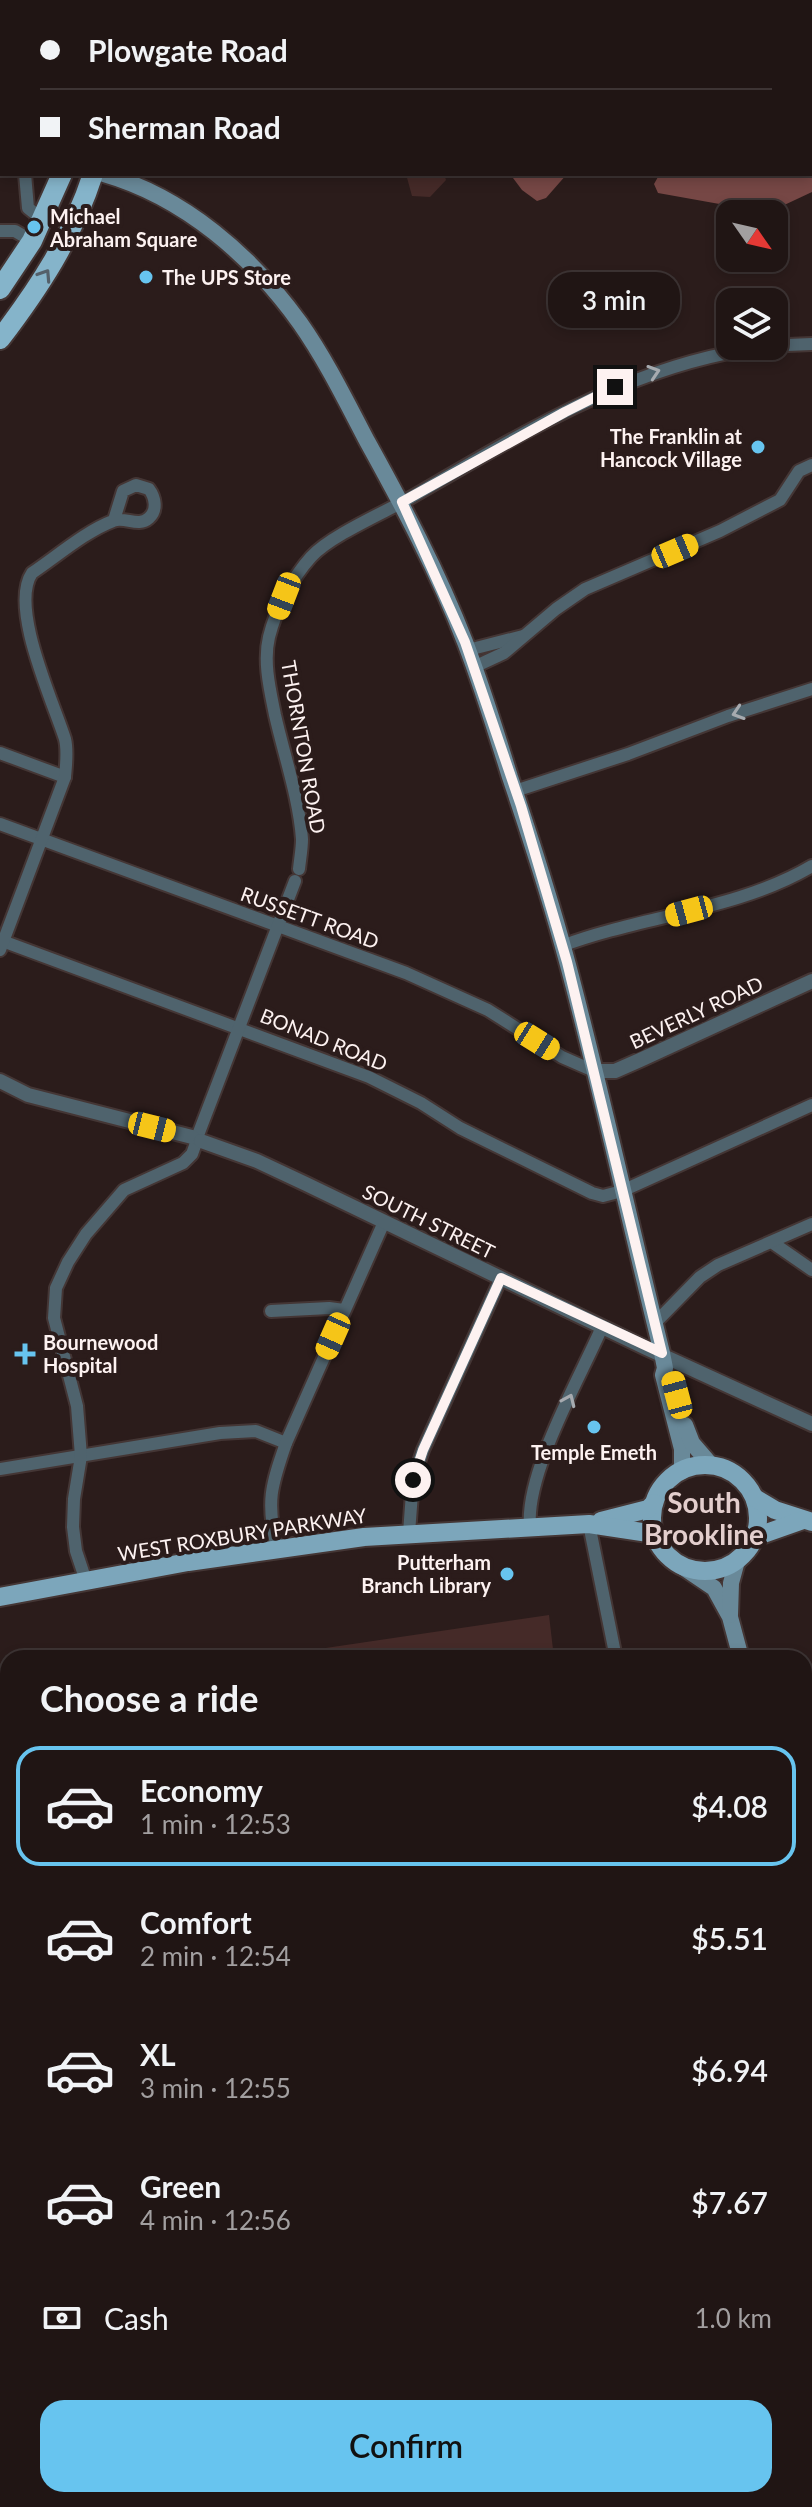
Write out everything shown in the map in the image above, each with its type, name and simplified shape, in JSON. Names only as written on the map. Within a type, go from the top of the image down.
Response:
[{"type":"highway","points":[[0,289],[32,241],[61,176]]},
{"type":"highway","points":[[0,339],[56,258],[92,176]]},
{"type":"main road","points":[[111,176],[137,183],[160,195],[197,219],[253,266],[306,333],[402,502],[468,650],[515,791],[562,946],[664,1361],[671,1374],[689,1438],[711,1465],[737,1476],[755,1498],[775,1510],[808,1521]]},
{"type":"main road","points":[[664,1361],[663,1375],[682,1449],[682,1471]]},
{"type":"main road","points":[[711,1465],[682,1471],[670,1479],[654,1503],[652,1524],[669,1557],[714,1588],[730,1617],[739,1650]]},
{"type":"main road","points":[[680,1565],[708,1572],[723,1569],[737,1561],[755,1537],[759,1517],[755,1498]]},
{"type":"main road","name":"WEST ROXBURY PARKWAY","points":[[0,1597],[277,1548],[409,1533],[589,1524],[648,1509],[654,1503]]},
{"type":"main road","points":[[755,1537],[808,1521]]},
{"type":"main road","name":"WEST ROXBURY PARKWAY","points":[[589,1524],[655,1534]]},
{"type":"main road","points":[[730,1617],[731,1583],[737,1561]]},
{"type":"street","points":[[25,176],[28,208],[43,220]]},
{"type":"street","points":[[0,231],[15,231],[32,241]]},
{"type":"street","name":"THORNTON ROAD","points":[[197,1139],[297,875],[302,840],[266,659],[269,637],[284,596],[312,556],[348,531],[565,412],[639,377],[685,362],[751,349],[812,344]]},
{"type":"street","points":[[474,667],[504,653],[585,589],[720,531],[780,500],[799,471],[812,465]]},
{"type":"street","points":[[1,944],[65,777],[66,742],[28,629],[24,605],[26,582],[32,573],[114,520]]},
{"type":"street","points":[[468,650],[526,635]]},
{"type":"street","points":[[515,791],[812,689]]},
{"type":"street","points":[[0,753],[65,777]]},
{"type":"street","name":"RUSSETT ROAD","points":[[0,824],[119,865],[449,991],[488,1010],[562,1057],[594,1071]]},
{"type":"street","points":[[562,946],[717,904],[789,878],[812,866]]},
{"type":"street","name":"BONAD ROAD","points":[[1,944],[240,1027],[369,1077],[421,1103],[460,1128],[592,1193],[603,1196],[622,1191]]},
{"type":"street","name":"BEVERLY ROAD","points":[[594,1071],[615,1071],[812,981]]},
{"type":"street","name":"SOUTH STREET","points":[[0,1081],[28,1095],[197,1139],[257,1161],[602,1327],[664,1361],[812,1424]]},
{"type":"street","points":[[622,1191],[812,1105]]},
{"type":"street","points":[[86,1581],[76,1551],[73,1527],[81,1456],[77,1406],[54,1318],[56,1288],[86,1234],[124,1190],[183,1163],[192,1154],[197,1139]]},
{"type":"street","points":[[277,1548],[269,1500],[273,1480],[286,1443],[384,1222]]},
{"type":"street","points":[[655,1323],[700,1277],[718,1265],[812,1224]]},
{"type":"street","points":[[773,1243],[812,1270]]},
{"type":"street","points":[[409,1533],[413,1480],[423,1450],[501,1278]]},
{"type":"street","points":[[271,1311],[344,1310]]},
{"type":"street","points":[[530,1527],[530,1504],[537,1473],[602,1327]]},
{"type":"street","points":[[0,1469],[220,1433],[256,1431],[286,1443]]},
{"type":"street","points":[[589,1524],[614,1650]]},
{"type":"shaded area","points":[[407,176],[445,176],[446,180],[430,197],[412,196]]},
{"type":"shaded area","points":[[512,176],[565,176],[546,198],[537,201],[522,190]]},
{"type":"shaded area","points":[[654,176],[812,176],[812,192],[788,203],[788,200],[716,200],[716,203],[658,193],[654,184],[658,177]]},
{"type":"shaded area","points":[[549,1615],[553,1650],[312,1650]]},
{"type":"place","name":"Michael Abraham Square","points":[[34,227]]},
{"type":"place","name":"The UPS Store","points":[[146,277]]},
{"type":"place","name":"The Franklin at Hancock Village","points":[[758,447]]},
{"type":"place","name":"Bournewood Hospital","points":[[25,1354]]},
{"type":"place","name":"Temple Emeth","points":[[594,1427]]},
{"type":"place","name":"Putterham Branch Library","points":[[507,1574]]},
{"type":"district","name":"South Brookline","points":[[704,1518]]},
{"type":"route","points":[[413,1480],[423,1450],[501,1278],[639,1345],[662,1353],[567,962],[521,806],[465,642],[402,502],[615,387]]}]
